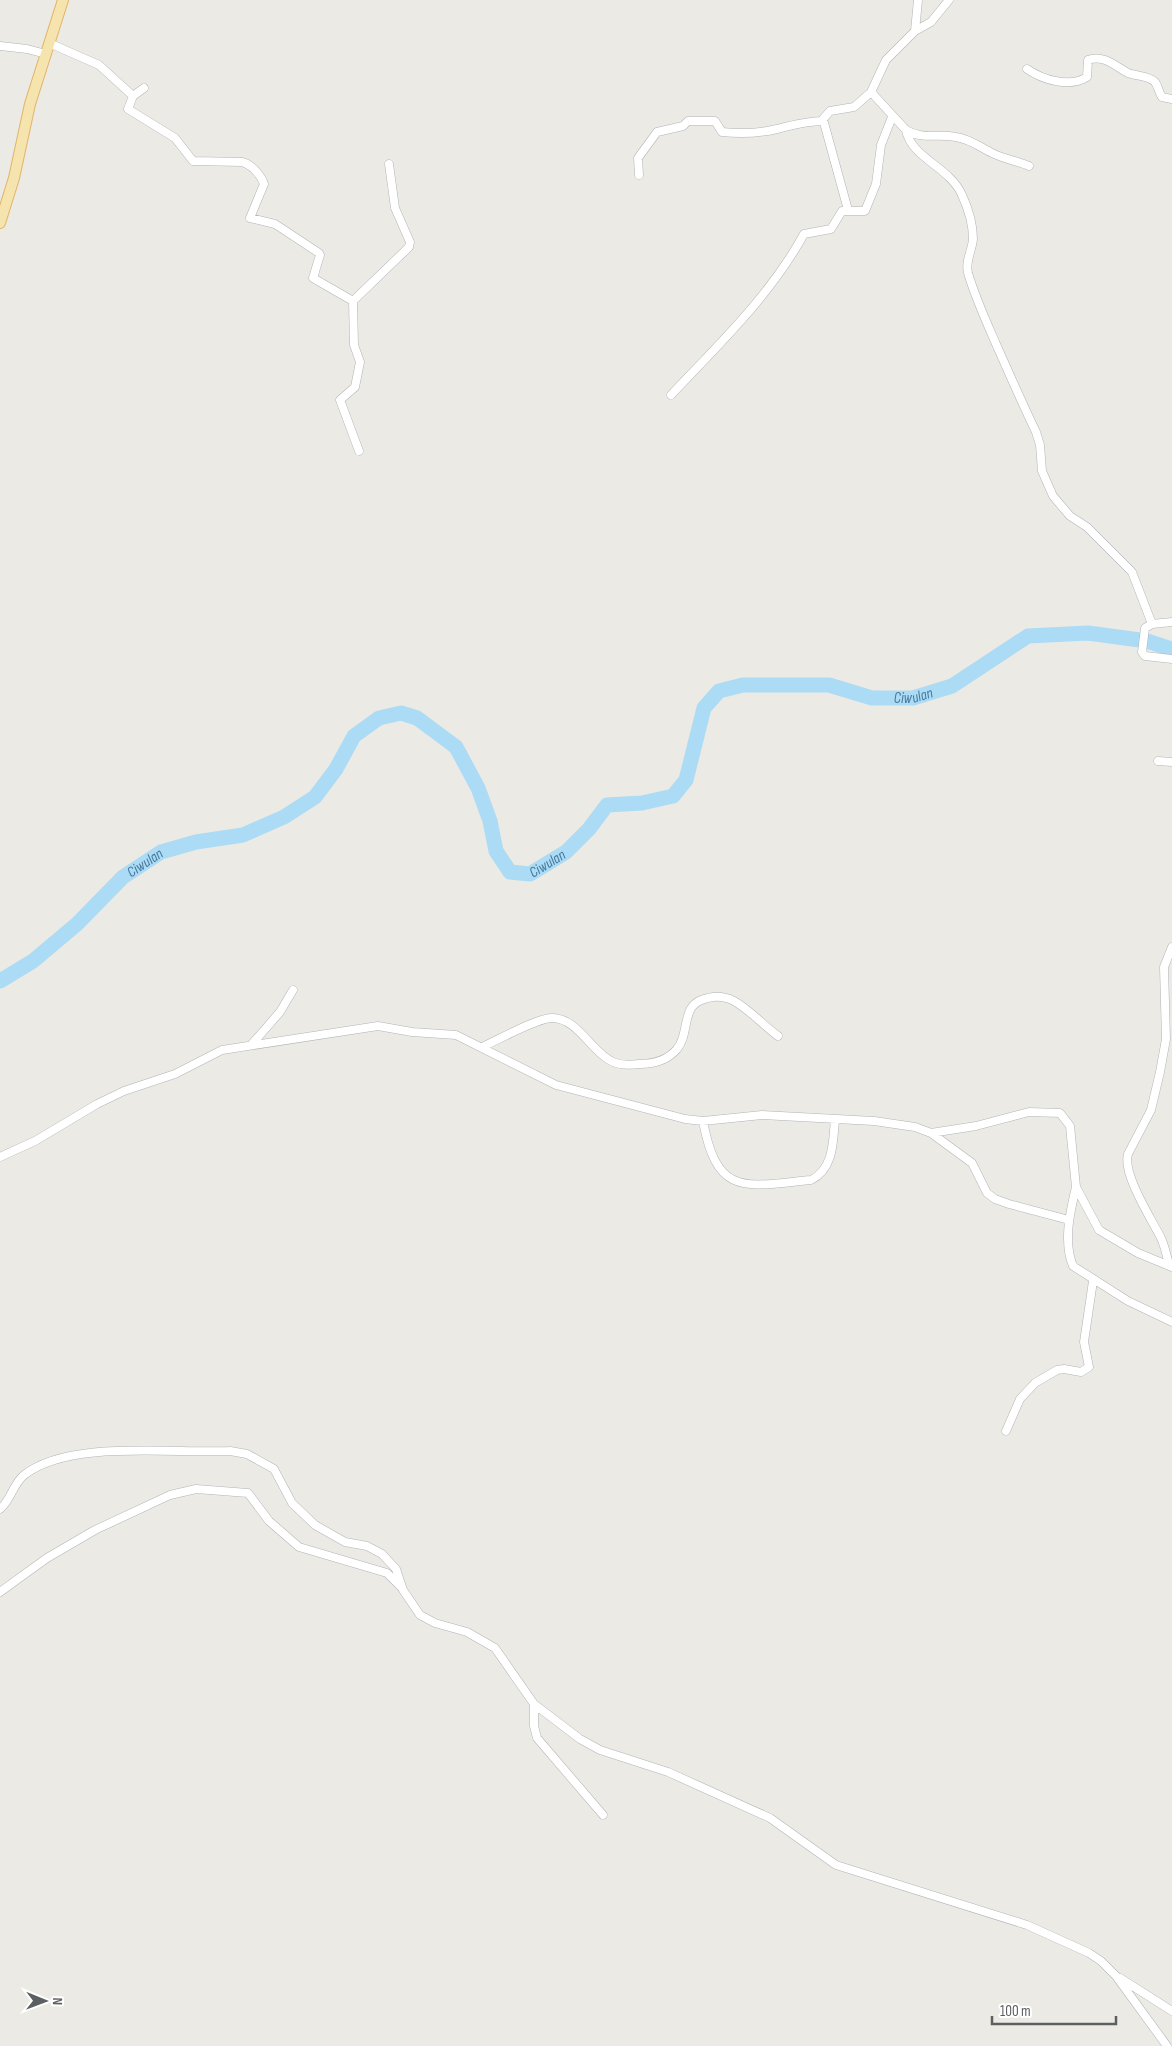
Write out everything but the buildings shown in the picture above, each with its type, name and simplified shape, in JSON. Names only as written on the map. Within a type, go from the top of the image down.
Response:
[{"type":"main road","points":[[0,223],[13,184],[30,104],[63,0]]},
{"type":"street","points":[[915,31],[918,0]]},
{"type":"street","points":[[848,210],[823,121],[828,112],[851,108],[871,92],[886,60],[915,31],[931,22],[949,0]]},
{"type":"street","points":[[49,43],[99,65],[133,96]]},
{"type":"street","points":[[0,46],[27,49],[46,54]]},
{"type":"street","points":[[1027,69],[1035,74],[1071,84],[1087,77],[1088,60],[1098,58],[1151,80],[1155,83],[1162,97],[1172,99]]},
{"type":"street","points":[[144,88],[133,96],[128,109],[174,138],[193,161],[242,162],[248,164],[262,179],[264,184],[250,218],[275,224],[319,253],[320,256],[313,278],[353,301]]},
{"type":"street","points":[[871,92],[906,130],[921,136],[958,137],[979,144],[995,154],[1029,166]]},
{"type":"street","points":[[671,394],[736,328],[790,259],[804,234],[831,229],[838,214],[848,210],[862,212],[866,209],[877,182],[881,145],[892,117]]},
{"type":"street","points":[[639,175],[638,158],[657,132],[683,126],[688,121],[716,121],[722,132],[735,133],[776,129],[804,121],[823,121]]},
{"type":"street","points":[[906,130],[913,147],[951,178],[962,194],[972,229],[968,272],[982,311],[1036,432],[1040,445],[1042,471],[1054,496],[1070,516],[1087,527],[1132,572],[1152,624]]},
{"type":"street","points":[[358,450],[340,400],[355,387],[360,362],[354,345],[353,301],[409,247],[410,242],[395,208],[388,164]]},
{"type":"street","points":[[1172,622],[1152,624],[1144,631],[1142,650],[1145,656],[1172,659]]},
{"type":"street","points":[[1158,761],[1172,762]]},
{"type":"street","points":[[1171,1266],[1163,1243],[1140,1199],[1126,1161],[1151,1110],[1160,1072],[1166,1039],[1164,967],[1172,947]]},
{"type":"street","points":[[252,1044],[280,1012],[292,990]]},
{"type":"street","points":[[482,1048],[535,1023],[554,1018],[570,1024],[600,1054],[614,1062],[639,1064],[658,1062],[677,1049],[687,1014],[692,1007],[697,1002],[710,997],[732,1000],[778,1036]]},
{"type":"street","points":[[0,1157],[35,1141],[97,1104],[124,1091],[175,1074],[222,1050],[378,1026],[412,1032],[456,1035],[556,1085],[685,1119],[703,1121],[762,1115],[904,1125],[932,1133],[972,1163],[988,1193],[995,1198],[1009,1204],[1069,1220]]},
{"type":"street","points":[[932,1133],[976,1126],[1021,1113],[1052,1111],[1060,1113],[1070,1126],[1076,1187],[1069,1220],[1070,1260],[1076,1270],[1128,1301],[1172,1322]]},
{"type":"street","points":[[703,1121],[709,1144],[720,1170],[734,1182],[755,1185],[811,1180],[818,1177],[829,1163],[835,1119]]},
{"type":"street","points":[[1076,1187],[1099,1230],[1138,1253],[1171,1266]]},
{"type":"street","points":[[1006,1431],[1020,1399],[1035,1383],[1057,1370],[1064,1369],[1081,1372],[1089,1367],[1084,1342],[1093,1280]]},
{"type":"street","points":[[0,1509],[25,1474],[75,1455],[103,1451],[241,1452],[276,1471],[292,1503],[308,1520],[345,1542],[368,1546],[382,1554],[396,1569],[404,1590]]},
{"type":"street","points":[[0,1592],[47,1558],[95,1530],[170,1495],[196,1489],[248,1493],[269,1521],[299,1547],[388,1573],[404,1590],[420,1615],[467,1632],[495,1648],[534,1704],[592,1746],[668,1772],[770,1818],[836,1865],[1028,1925],[1088,1953],[1101,1961],[1116,1976],[1167,2046]]},
{"type":"street","points":[[534,1704],[534,1726],[537,1738],[603,1815]]},
{"type":"street","points":[[1116,1976],[1172,2011]]},
{"type":"waterway","name":"Ciwulan","points":[[0,981],[33,961],[77,924],[123,877],[161,852],[196,842],[243,835],[284,817],[315,797],[336,769],[354,736],[379,718],[401,713],[417,718],[456,747],[478,788],[490,821],[496,851],[510,872],[530,874],[566,852],[589,829],[607,805],[642,803],[673,796],[686,780],[704,708],[719,691],[743,685],[829,685],[872,698],[913,698],[952,686],[1028,636],[1088,633],[1147,641],[1172,649]]}]
